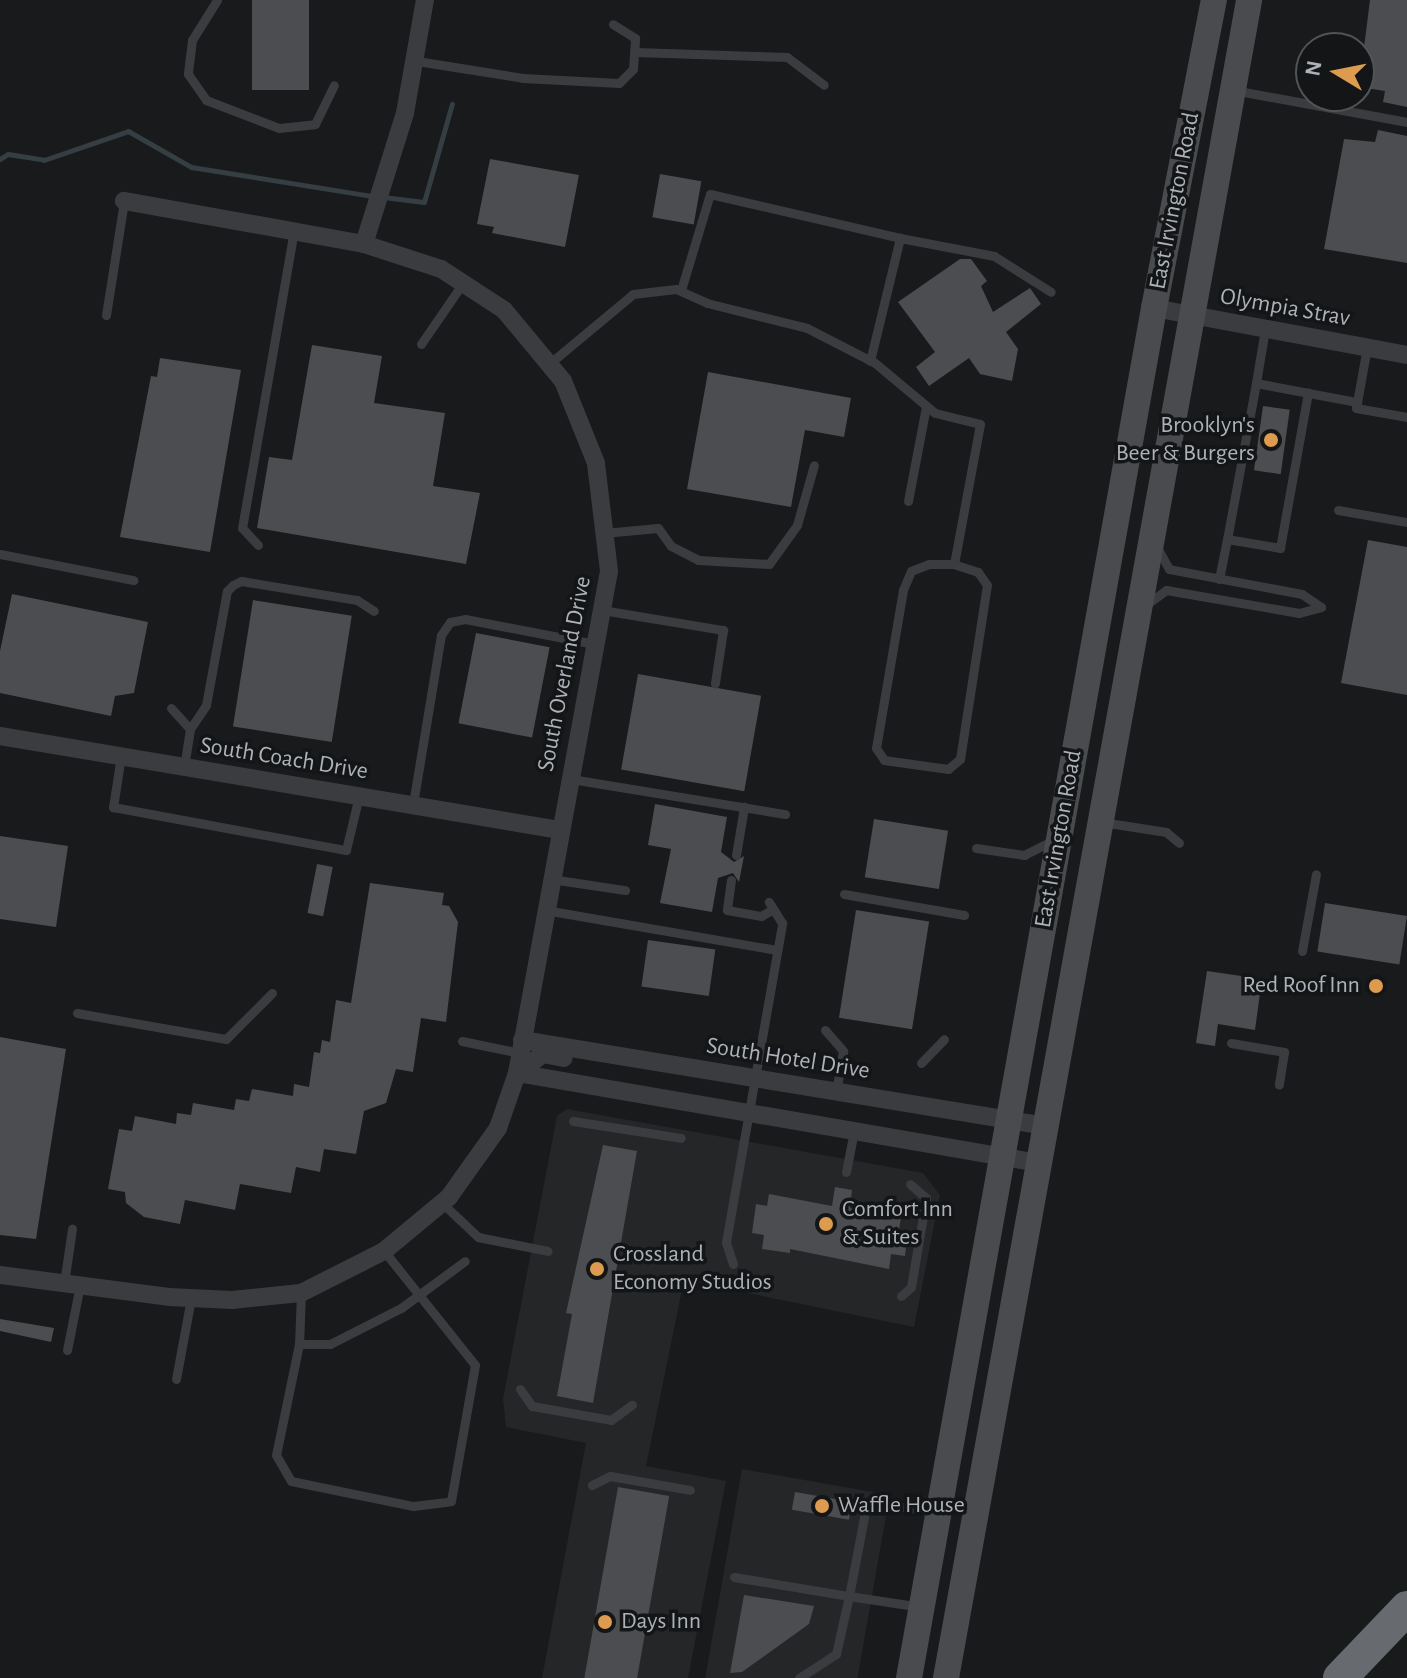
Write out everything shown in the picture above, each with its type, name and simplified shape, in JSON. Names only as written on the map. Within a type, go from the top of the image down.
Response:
[{"type":"highway","points":[[1340,1678],[1407,1608]]},
{"type":"main road","name":"East Irvington Road","points":[[909,1678],[1005,1156],[1154,308],[1214,0]]},
{"type":"main road","name":"East Irvington Road","points":[[946,1678],[1249,0]]},
{"type":"street","points":[[364,244],[417,61],[425,0]]},
{"type":"street","name":"South Overland Drive","points":[[124,201],[295,228],[364,244],[441,269],[504,310],[563,381],[596,463],[609,571],[517,1073],[498,1128],[442,1203],[384,1251],[301,1293]]},
{"type":"street","name":"Olympia Strav","points":[[1154,308],[1407,355]]},
{"type":"street","name":"South Coach Drive","points":[[0,736],[560,830]]},
{"type":"street","name":"South Hotel Drive","points":[[521,1047],[678,1065],[1046,1126]]},
{"type":"street","points":[[517,1073],[543,1054],[629,1069],[678,1065]]},
{"type":"street","points":[[517,1073],[1039,1163]]},
{"type":"street","points":[[0,1275],[191,1298],[232,1300],[301,1293]]},
{"type":"lane","points":[[217,0],[192,40],[188,74],[206,100],[279,128],[315,124],[334,85]]},
{"type":"lane","points":[[417,61],[523,78],[619,83],[633,69],[635,38],[613,24]]},
{"type":"lane","points":[[635,52],[787,57],[824,85]]},
{"type":"lane","points":[[1233,90],[1407,122]]},
{"type":"lane","points":[[681,290],[710,194],[900,238],[994,256],[1051,292]]},
{"type":"lane","points":[[106,315],[124,201]]},
{"type":"lane","points":[[258,545],[242,528],[295,228]]},
{"type":"lane","points":[[870,361],[900,238]]},
{"type":"lane","points":[[421,344],[463,283]]},
{"type":"lane","points":[[549,364],[633,294],[681,290],[707,303],[807,328],[870,361],[926,407],[980,424],[954,564]]},
{"type":"lane","points":[[1219,579],[1265,329]]},
{"type":"lane","points":[[1367,347],[1356,408],[1407,417]]},
{"type":"lane","points":[[1256,383],[1357,402]]},
{"type":"lane","points":[[1227,539],[1280,548],[1308,393]]},
{"type":"lane","points":[[908,501],[926,407]]},
{"type":"lane","points":[[604,533],[658,528],[671,546],[698,560],[769,564],[797,525],[814,465]]},
{"type":"lane","points":[[1338,510],[1407,522]]},
{"type":"lane","points":[[1141,609],[1166,590],[1299,613],[1321,607],[1302,594],[1169,569],[1153,541]]},
{"type":"lane","points":[[0,554],[133,580]]},
{"type":"lane","points":[[929,564],[954,564],[978,572],[987,585],[960,759],[948,769],[884,760],[876,748],[903,590],[911,571],[929,564]]},
{"type":"lane","points":[[184,767],[190,729],[206,705],[227,591],[233,585],[241,581],[357,600],[374,611]]},
{"type":"lane","points":[[602,610],[723,630],[715,683]]},
{"type":"lane","points":[[413,804],[441,635],[450,622],[465,619],[595,644]]},
{"type":"lane","points":[[171,708],[190,729]]},
{"type":"lane","points":[[121,756],[113,807],[346,850],[360,795]]},
{"type":"lane","points":[[569,778],[785,814]]},
{"type":"lane","points":[[736,855],[744,807]]},
{"type":"lane","points":[[1102,822],[1166,832],[1179,843]]},
{"type":"lane","points":[[976,848],[1024,855],[1059,838]]},
{"type":"lane","points":[[1302,951],[1316,874]]},
{"type":"lane","points":[[551,879],[625,890]]},
{"type":"lane","points":[[731,880],[727,910],[761,916],[771,906],[782,923],[726,1242],[733,1264]]},
{"type":"lane","points":[[844,894],[964,915]]},
{"type":"lane","points":[[545,910],[777,950]]},
{"type":"lane","points":[[77,1013],[226,1039],[272,993]]},
{"type":"lane","points":[[825,1030],[843,1051],[836,1092]]},
{"type":"lane","points":[[921,1063],[944,1039]]},
{"type":"lane","points":[[462,1041],[521,1047]]},
{"type":"lane","points":[[1231,1043],[1284,1052],[1279,1085]]},
{"type":"lane","points":[[573,1121],[681,1138]]},
{"type":"lane","points":[[846,1172],[854,1131]]},
{"type":"lane","points":[[901,1296],[911,1287],[926,1198],[910,1184]]},
{"type":"lane","points":[[442,1203],[478,1237],[548,1251]]},
{"type":"lane","points":[[67,1350],[72,1229]]},
{"type":"lane","points":[[301,1293],[299,1344],[276,1455],[291,1481],[413,1506],[451,1501],[475,1365],[384,1251]]},
{"type":"lane","points":[[299,1344],[330,1344],[420,1295],[465,1261]]},
{"type":"lane","points":[[176,1379],[191,1298]]},
{"type":"lane","points":[[520,1389],[532,1406],[611,1420],[632,1405]]},
{"type":"lane","points":[[592,1485],[610,1476],[690,1490]]},
{"type":"lane","points":[[799,1678],[836,1654],[867,1502],[940,1512]]},
{"type":"lane","points":[[734,1577],[922,1608]]},
{"type":"shaded area","points":[[567,1109],[923,1173],[940,1195],[914,1327],[684,1280],[646,1466],[726,1481],[688,1678],[542,1678],[586,1443],[506,1427],[503,1399],[557,1116]]},
{"type":"shaded area","points":[[742,1469],[890,1495],[857,1678],[705,1678]]},
{"type":"building","points":[[252,0],[309,0],[309,90],[252,90]]},
{"type":"building","points":[[1370,0],[1407,0],[1407,107],[1383,102],[1385,91],[1375,89],[1375,32],[1366,32]]},
{"type":"building","points":[[1378,130],[1407,136],[1407,263],[1324,249],[1344,139],[1375,142]]},
{"type":"building","points":[[490,159],[579,175],[565,247],[492,233],[494,227],[477,224]]},
{"type":"building","points":[[660,174],[701,181],[694,225],[652,217]]},
{"type":"building","points":[[960,259],[971,259],[987,281],[981,286],[993,312],[1030,288],[1041,304],[1006,332],[1018,349],[1012,381],[980,374],[969,358],[929,386],[916,367],[935,352],[898,302]]},
{"type":"building","points":[[312,345],[382,356],[374,403],[445,413],[433,486],[480,493],[466,564],[257,528],[269,457],[292,460]]},
{"type":"building","points":[[160,358],[241,370],[210,552],[120,537],[151,376],[157,377]]},
{"type":"building","points":[[708,372],[851,398],[844,437],[805,430],[791,507],[687,489]]},
{"type":"building","name":"Brooklyn's Beer & Burgers","points":[[1263,406],[1290,410],[1281,474],[1254,470]]},
{"type":"building","points":[[1368,540],[1407,547],[1407,695],[1341,683]]},
{"type":"building","points":[[12,594],[148,622],[134,693],[115,696],[111,716],[0,693],[0,651]]},
{"type":"building","points":[[253,600],[352,616],[332,742],[233,726]]},
{"type":"building","points":[[476,633],[550,647],[532,738],[458,723]]},
{"type":"building","points":[[638,674],[761,696],[744,791],[621,770]]},
{"type":"building","points":[[655,804],[727,817],[721,852],[734,862],[744,856],[739,882],[733,873],[718,878],[712,912],[660,903],[671,849],[648,845]]},
{"type":"building","points":[[874,819],[948,831],[939,889],[865,877]]},
{"type":"building","points":[[0,836],[68,846],[56,927],[0,919]]},
{"type":"building","points":[[317,864],[333,867],[323,916],[307,913]]},
{"type":"building","points":[[370,883],[444,893],[442,905],[449,906],[458,922],[446,1022],[421,1018],[413,1072],[396,1069],[386,1103],[364,1111],[356,1154],[324,1149],[320,1172],[296,1167],[291,1193],[240,1184],[235,1210],[185,1200],[180,1224],[144,1217],[126,1203],[125,1192],[108,1189],[119,1129],[132,1131],[135,1116],[176,1124],[177,1113],[191,1115],[193,1103],[234,1110],[236,1099],[249,1101],[252,1089],[293,1096],[294,1084],[309,1087],[314,1052],[320,1053],[322,1040],[330,1042],[336,1000],[351,1003]]},
{"type":"building","points":[[1325,903],[1407,916],[1399,964],[1317,951]]},
{"type":"building","points":[[856,910],[929,922],[912,1029],[839,1018]]},
{"type":"building","points":[[648,940],[715,949],[709,996],[641,987]]},
{"type":"building","points":[[1207,971],[1262,979],[1255,1030],[1218,1024],[1215,1046],[1196,1043]]},
{"type":"building","points":[[0,1037],[66,1049],[36,1239],[0,1235]]},
{"type":"building","name":"Crossland Economy Studios","points":[[603,1145],[637,1151],[593,1403],[557,1396],[572,1314],[566,1313]]},
{"type":"building","name":"Comfort Inn & Suites","points":[[835,1187],[852,1190],[850,1208],[901,1217],[899,1230],[908,1232],[905,1256],[891,1254],[889,1269],[790,1249],[790,1253],[762,1249],[764,1235],[752,1233],[756,1204],[767,1206],[769,1194],[832,1206]]},
{"type":"building","points":[[0,1319],[54,1328],[51,1342],[0,1331]]},
{"type":"building","points":[[618,1487],[669,1496],[637,1678],[584,1678]]},
{"type":"building","name":"Waffle House","points":[[795,1492],[852,1502],[849,1520],[792,1510]]},
{"type":"building","points":[[744,1595],[814,1606],[809,1624],[742,1672],[730,1673]]},
{"type":"waterway","points":[[383,197],[424,202],[452,104]]},
{"type":"waterway","points":[[0,159],[8,154],[44,160],[128,131],[191,167],[373,196]]},
{"type":"place","name":"Brooklyn's Beer & Burgers","points":[[1271,440]]},
{"type":"place","name":"Red Roof Inn","points":[[1376,986]]},
{"type":"place","name":"Comfort Inn & Suites","points":[[826,1224]]},
{"type":"place","name":"Crossland Economy Studios","points":[[597,1269]]},
{"type":"place","name":"Waffle House","points":[[822,1506]]},
{"type":"place","name":"Days Inn","points":[[605,1622]]}]
